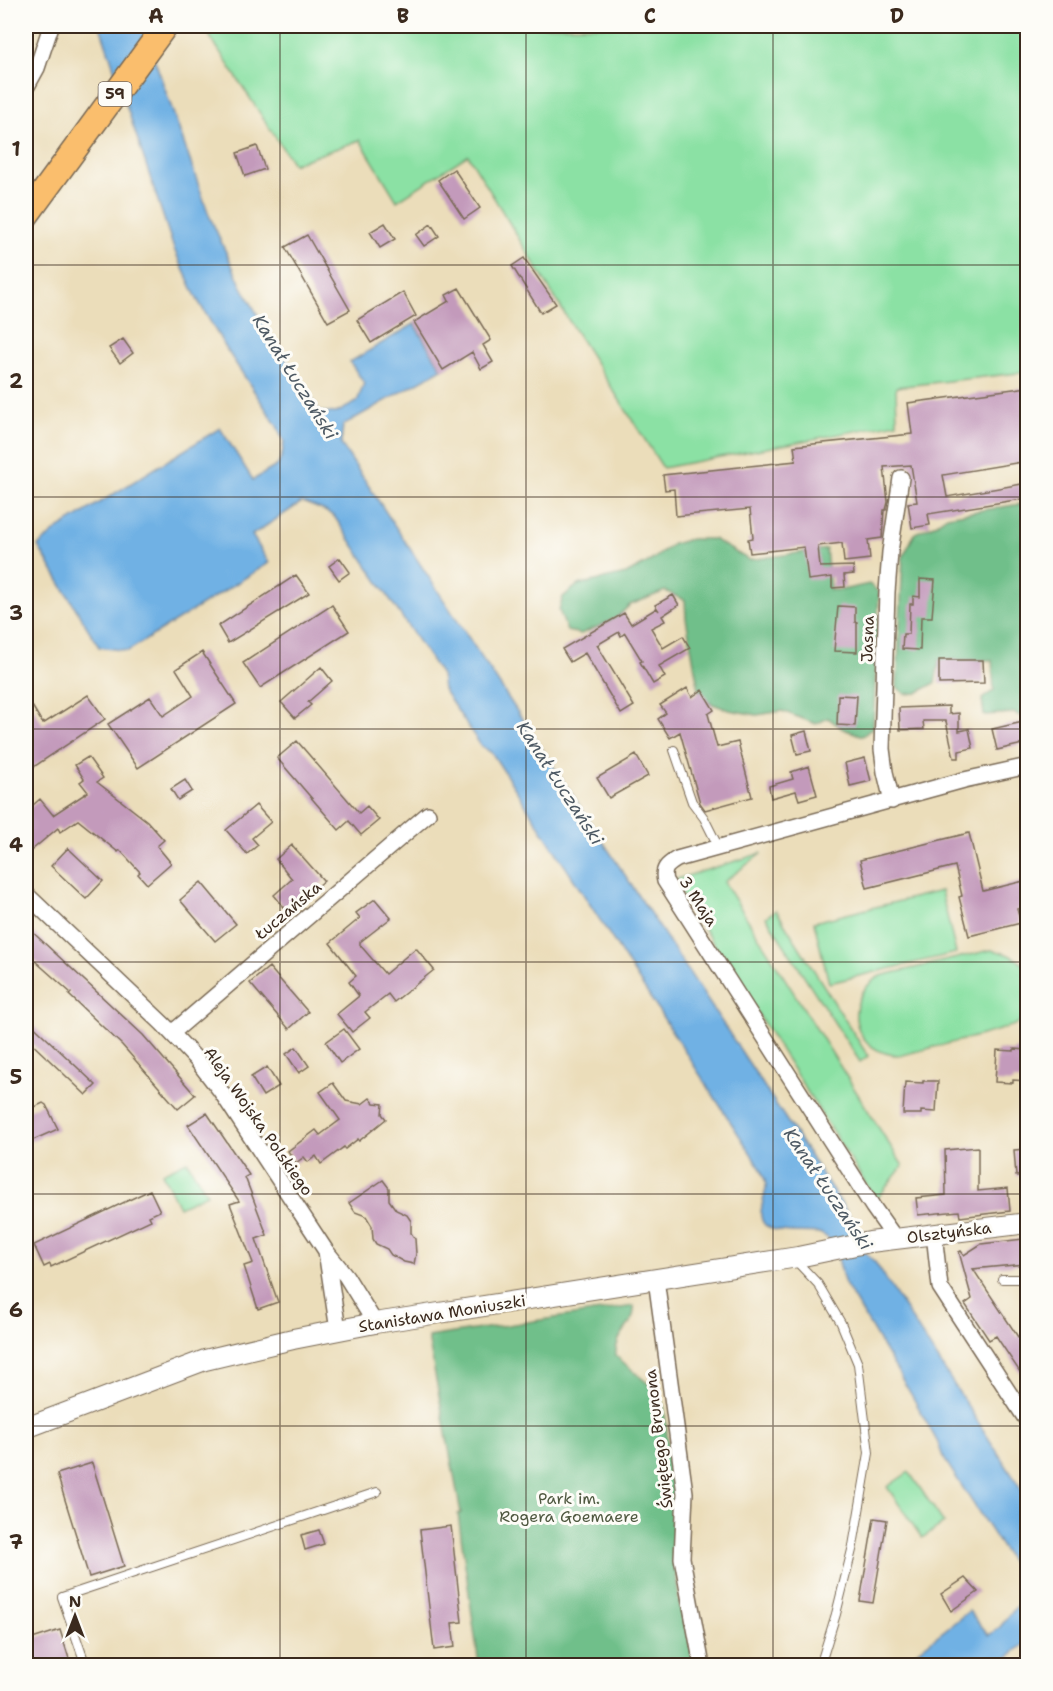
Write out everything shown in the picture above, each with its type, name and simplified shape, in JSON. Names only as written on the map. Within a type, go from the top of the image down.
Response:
[{"type":"main road","name":"59","points":[[26,216],[165,26]]},
{"type":"street","points":[[26,88],[37,68],[51,26]]},
{"type":"street","name":"Jasna","points":[[892,801],[882,749],[887,592],[890,552],[902,477]]},
{"type":"street","name":"3 Maja","points":[[895,1238],[664,881],[665,869],[677,860],[719,848],[964,780],[1028,766]]},
{"type":"street","name":"Łuczańska","points":[[172,1033],[428,814]]},
{"type":"street","name":"Aleja Wojska Polskiego","points":[[26,897],[172,1033],[220,1090],[326,1251],[346,1276],[375,1323]]},
{"type":"street","name":"Olsztyńska","points":[[870,1242],[1028,1223]]},
{"type":"street","points":[[934,1234],[940,1287],[1028,1422]]},
{"type":"street","name":"Stanisława Moniuszki","points":[[26,1428],[205,1360],[238,1350],[375,1323],[473,1310],[806,1255],[870,1242]]},
{"type":"street","name":"Aleja Wojska Polskiego","points":[[326,1251],[338,1330]]},
{"type":"street","name":"Świętego Brunona","points":[[656,1279],[685,1493],[682,1558],[702,1665]]},
{"type":"lane","points":[[674,750],[692,802],[704,818],[719,848]]},
{"type":"lane","points":[[806,1255],[800,1265],[818,1284],[841,1323],[858,1364],[869,1453],[853,1546],[820,1665]]},
{"type":"lane","points":[[1002,1279],[1028,1280]]},
{"type":"lane","points":[[86,1665],[62,1597],[377,1492]]},
{"type":"green space","points":[[216,26],[1027,26],[1027,372],[896,387],[897,423],[663,468],[574,329],[468,155],[397,201],[360,140],[293,164],[209,35]]},
{"type":"green space","points":[[1027,503],[1027,720],[1015,713],[984,715],[982,699],[994,690],[992,660],[939,660],[935,683],[917,693],[905,694],[897,687],[903,557],[915,533],[934,525],[947,516]]},
{"type":"green space","points":[[691,539],[713,539],[749,560],[826,549],[830,590],[842,590],[869,584],[879,592],[873,727],[863,736],[843,729],[828,718],[816,724],[782,711],[757,715],[729,710],[710,703],[699,692],[685,600],[665,591],[630,605],[615,619],[581,634],[567,631],[559,610],[563,597],[578,585],[626,574],[652,560],[673,544]]},
{"type":"green space","points":[[762,853],[724,882],[903,1166],[876,1200],[676,885],[677,879]]},
{"type":"green space","points":[[941,891],[956,953],[829,983],[814,922]]},
{"type":"green space","points":[[776,910],[868,1056],[860,1062],[766,917]]},
{"type":"green space","points":[[991,950],[1002,952],[1018,960],[1028,974],[1027,1007],[1018,1023],[983,1035],[903,1055],[886,1053],[873,1047],[863,1037],[857,1026],[856,1013],[859,999],[867,987],[880,976]]},
{"type":"green space","points":[[187,1161],[207,1194],[179,1207],[162,1173]]},
{"type":"green space","name":"Park im. Rogera Goemaere","points":[[634,1306],[632,1319],[618,1341],[616,1356],[652,1387],[664,1403],[668,1445],[679,1498],[674,1552],[679,1602],[696,1665],[479,1665],[458,1514],[461,1513],[428,1337]]},
{"type":"green space","points":[[909,1472],[944,1523],[922,1538],[887,1487]]},
{"type":"water","name":"Kanał Łuczański","points":[[100,26],[143,26],[209,215],[241,285],[260,319],[320,412],[336,413],[357,402],[364,383],[350,362],[414,324],[442,369],[343,425],[341,444],[853,1221],[863,1249],[875,1262],[1027,1498],[1027,1593],[1017,1571],[943,1457],[938,1443],[911,1394],[845,1284],[835,1248],[826,1237],[819,1233],[777,1231],[766,1226],[762,1221],[761,1211],[766,1187],[761,1169],[492,753],[481,746],[443,689],[441,675],[334,516],[302,502],[252,535],[269,563],[128,651],[99,647],[38,546],[59,528],[220,428],[253,480],[278,465],[284,442],[277,426],[197,299],[174,249]]},
{"type":"water","points":[[1027,1593],[1027,1642],[998,1665],[900,1665],[969,1611],[989,1635],[1000,1627]]},
{"type":"building","points":[[257,146],[265,169],[245,176],[237,153]]},
{"type":"building","points":[[454,169],[480,208],[464,219],[438,180]]},
{"type":"building","points":[[385,223],[395,239],[380,248],[370,232]]},
{"type":"building","points":[[431,224],[439,236],[424,246],[416,235]]},
{"type":"building","points":[[307,235],[350,310],[328,322],[285,247]]},
{"type":"building","points":[[524,258],[556,304],[541,313],[512,266]]},
{"type":"building","points":[[459,288],[491,340],[483,345],[493,362],[481,369],[472,352],[443,370],[414,322],[449,301],[446,295]]},
{"type":"building","points":[[403,292],[416,316],[371,343],[357,320]]},
{"type":"building","points":[[123,339],[133,353],[120,363],[109,348]]},
{"type":"building","points":[[1028,387],[1028,461],[943,475],[947,497],[1028,483],[1028,498],[928,514],[930,525],[912,528],[908,503],[917,502],[911,465],[884,467],[888,502],[884,510],[882,538],[868,540],[870,559],[844,562],[842,543],[818,546],[820,567],[853,566],[854,574],[844,575],[845,587],[832,588],[832,577],[808,580],[804,547],[750,553],[748,539],[753,538],[750,509],[676,516],[674,489],[665,490],[663,475],[796,461],[794,446],[912,434],[908,403]]},
{"type":"building","points":[[340,558],[350,572],[339,580],[329,566]]},
{"type":"building","points":[[296,575],[309,593],[228,643],[218,626]]},
{"type":"building","points":[[920,579],[935,580],[932,617],[921,617],[920,650],[902,649],[903,634],[909,634],[910,604],[913,604],[913,596],[920,597]]},
{"type":"building","points":[[673,595],[679,605],[662,616],[665,621],[651,628],[663,648],[683,636],[690,648],[659,666],[665,677],[653,684],[625,633],[621,636],[619,632],[597,645],[634,706],[621,714],[585,653],[570,662],[562,649],[624,613],[631,624],[657,608],[655,605]]},
{"type":"building","points":[[332,605],[349,631],[260,688],[243,663]]},
{"type":"building","points":[[838,606],[855,607],[857,652],[834,651]]},
{"type":"building","points":[[202,652],[236,704],[138,768],[108,724],[150,697],[163,716],[193,696],[176,669]]},
{"type":"building","points":[[939,660],[983,660],[984,683],[939,684]]},
{"type":"building","points":[[321,667],[332,681],[308,702],[311,705],[295,718],[281,702]]},
{"type":"building","points":[[687,688],[692,697],[702,690],[714,710],[708,714],[717,747],[738,742],[752,797],[705,810],[700,803],[680,732],[670,738],[658,719],[666,713],[660,705]]},
{"type":"building","points":[[88,695],[105,719],[26,772],[26,696],[43,724]]},
{"type":"building","points":[[838,695],[857,696],[855,726],[837,725]]},
{"type":"building","points":[[949,706],[949,714],[959,713],[959,731],[969,729],[973,748],[959,751],[959,758],[954,758],[946,721],[923,721],[924,729],[900,730],[899,708]]},
{"type":"building","points":[[1023,722],[1027,743],[997,750],[992,729]]},
{"type":"building","points":[[806,731],[811,751],[797,754],[792,735]]},
{"type":"building","points":[[297,741],[359,813],[367,806],[379,820],[361,835],[349,821],[339,830],[277,758]]},
{"type":"building","points":[[636,755],[648,776],[609,798],[597,778]]},
{"type":"building","points":[[88,757],[103,778],[97,782],[147,821],[164,840],[157,846],[171,863],[147,884],[138,874],[140,872],[120,850],[118,852],[78,820],[60,832],[58,828],[26,855],[26,811],[40,799],[53,815],[88,792],[80,782],[84,779],[75,765]]},
{"type":"building","points":[[865,758],[871,781],[850,786],[845,763]]},
{"type":"building","points":[[809,766],[817,795],[799,800],[796,791],[771,798],[769,786],[793,779],[791,772]]},
{"type":"building","points":[[185,780],[192,791],[178,800],[171,789]]},
{"type":"building","points":[[256,805],[271,822],[252,838],[258,845],[247,854],[226,830]]},
{"type":"building","points":[[969,833],[983,891],[1028,880],[1028,906],[1017,909],[1021,923],[969,936],[959,897],[962,896],[955,866],[867,888],[860,860]]},
{"type":"building","points":[[292,845],[324,881],[288,912],[274,895],[292,879],[276,859]]},
{"type":"building","points":[[68,848],[103,881],[86,899],[51,866]]},
{"type":"building","points":[[201,882],[236,924],[215,941],[180,900]]},
{"type":"building","points":[[375,899],[391,918],[360,942],[360,945],[385,974],[416,948],[434,970],[394,1002],[388,994],[365,1012],[370,1018],[352,1032],[337,1014],[359,996],[349,982],[356,976],[330,943],[360,918],[356,913]]},
{"type":"building","points":[[26,926],[143,1035],[195,1095],[178,1109],[122,1045],[69,995],[71,993],[26,953]]},
{"type":"building","points":[[269,967],[308,1012],[289,1029],[250,983]]},
{"type":"building","points":[[26,1019],[96,1085],[86,1095],[26,1038]]},
{"type":"building","points":[[344,1029],[359,1049],[340,1063],[326,1042]]},
{"type":"building","points":[[296,1047],[309,1066],[299,1073],[286,1054]]},
{"type":"building","points":[[1014,1049],[1028,1050],[1028,1081],[995,1082],[997,1050],[1014,1051]]},
{"type":"building","points":[[267,1067],[279,1086],[263,1096],[251,1077]]},
{"type":"building","points":[[923,1081],[938,1081],[936,1112],[921,1111],[921,1114],[903,1114],[905,1082],[923,1083]]},
{"type":"building","points":[[333,1083],[346,1101],[362,1104],[370,1098],[374,1103],[383,1104],[382,1114],[386,1119],[359,1141],[358,1139],[345,1149],[344,1147],[321,1164],[316,1156],[308,1162],[304,1157],[296,1163],[288,1151],[316,1130],[320,1135],[340,1120],[320,1092]]},
{"type":"building","points":[[43,1103],[58,1129],[26,1143],[26,1111]]},
{"type":"building","points":[[207,1113],[249,1175],[245,1177],[267,1235],[256,1239],[278,1302],[258,1309],[244,1266],[253,1263],[230,1204],[239,1201],[188,1125]]},
{"type":"building","points":[[978,1147],[978,1191],[1008,1188],[1010,1211],[960,1217],[959,1211],[918,1215],[916,1198],[946,1195],[945,1150]]},
{"type":"building","points":[[1028,1149],[1028,1175],[1016,1176],[1014,1150]]},
{"type":"building","points":[[383,1180],[389,1188],[389,1200],[396,1210],[407,1215],[411,1221],[411,1233],[415,1239],[414,1264],[404,1262],[376,1244],[373,1239],[372,1226],[366,1216],[355,1212],[349,1203]]},
{"type":"building","points":[[150,1190],[160,1211],[149,1216],[151,1220],[51,1267],[50,1264],[44,1267],[34,1245]]},
{"type":"building","points":[[1023,1239],[1026,1264],[973,1269],[1018,1337],[1028,1331],[1028,1384],[996,1336],[989,1340],[965,1304],[972,1299],[959,1252],[961,1251],[964,1255],[981,1244]]},
{"type":"building","points":[[92,1463],[124,1566],[89,1577],[57,1474]]},
{"type":"building","points":[[874,1518],[887,1520],[873,1603],[860,1601]]},
{"type":"building","points":[[451,1526],[462,1622],[452,1623],[455,1647],[434,1650],[420,1530]]},
{"type":"building","points":[[319,1530],[324,1544],[305,1550],[301,1535]]},
{"type":"building","points":[[965,1578],[978,1592],[951,1611],[941,1594]]},
{"type":"building","points":[[60,1630],[71,1665],[26,1665],[26,1641]]}]
